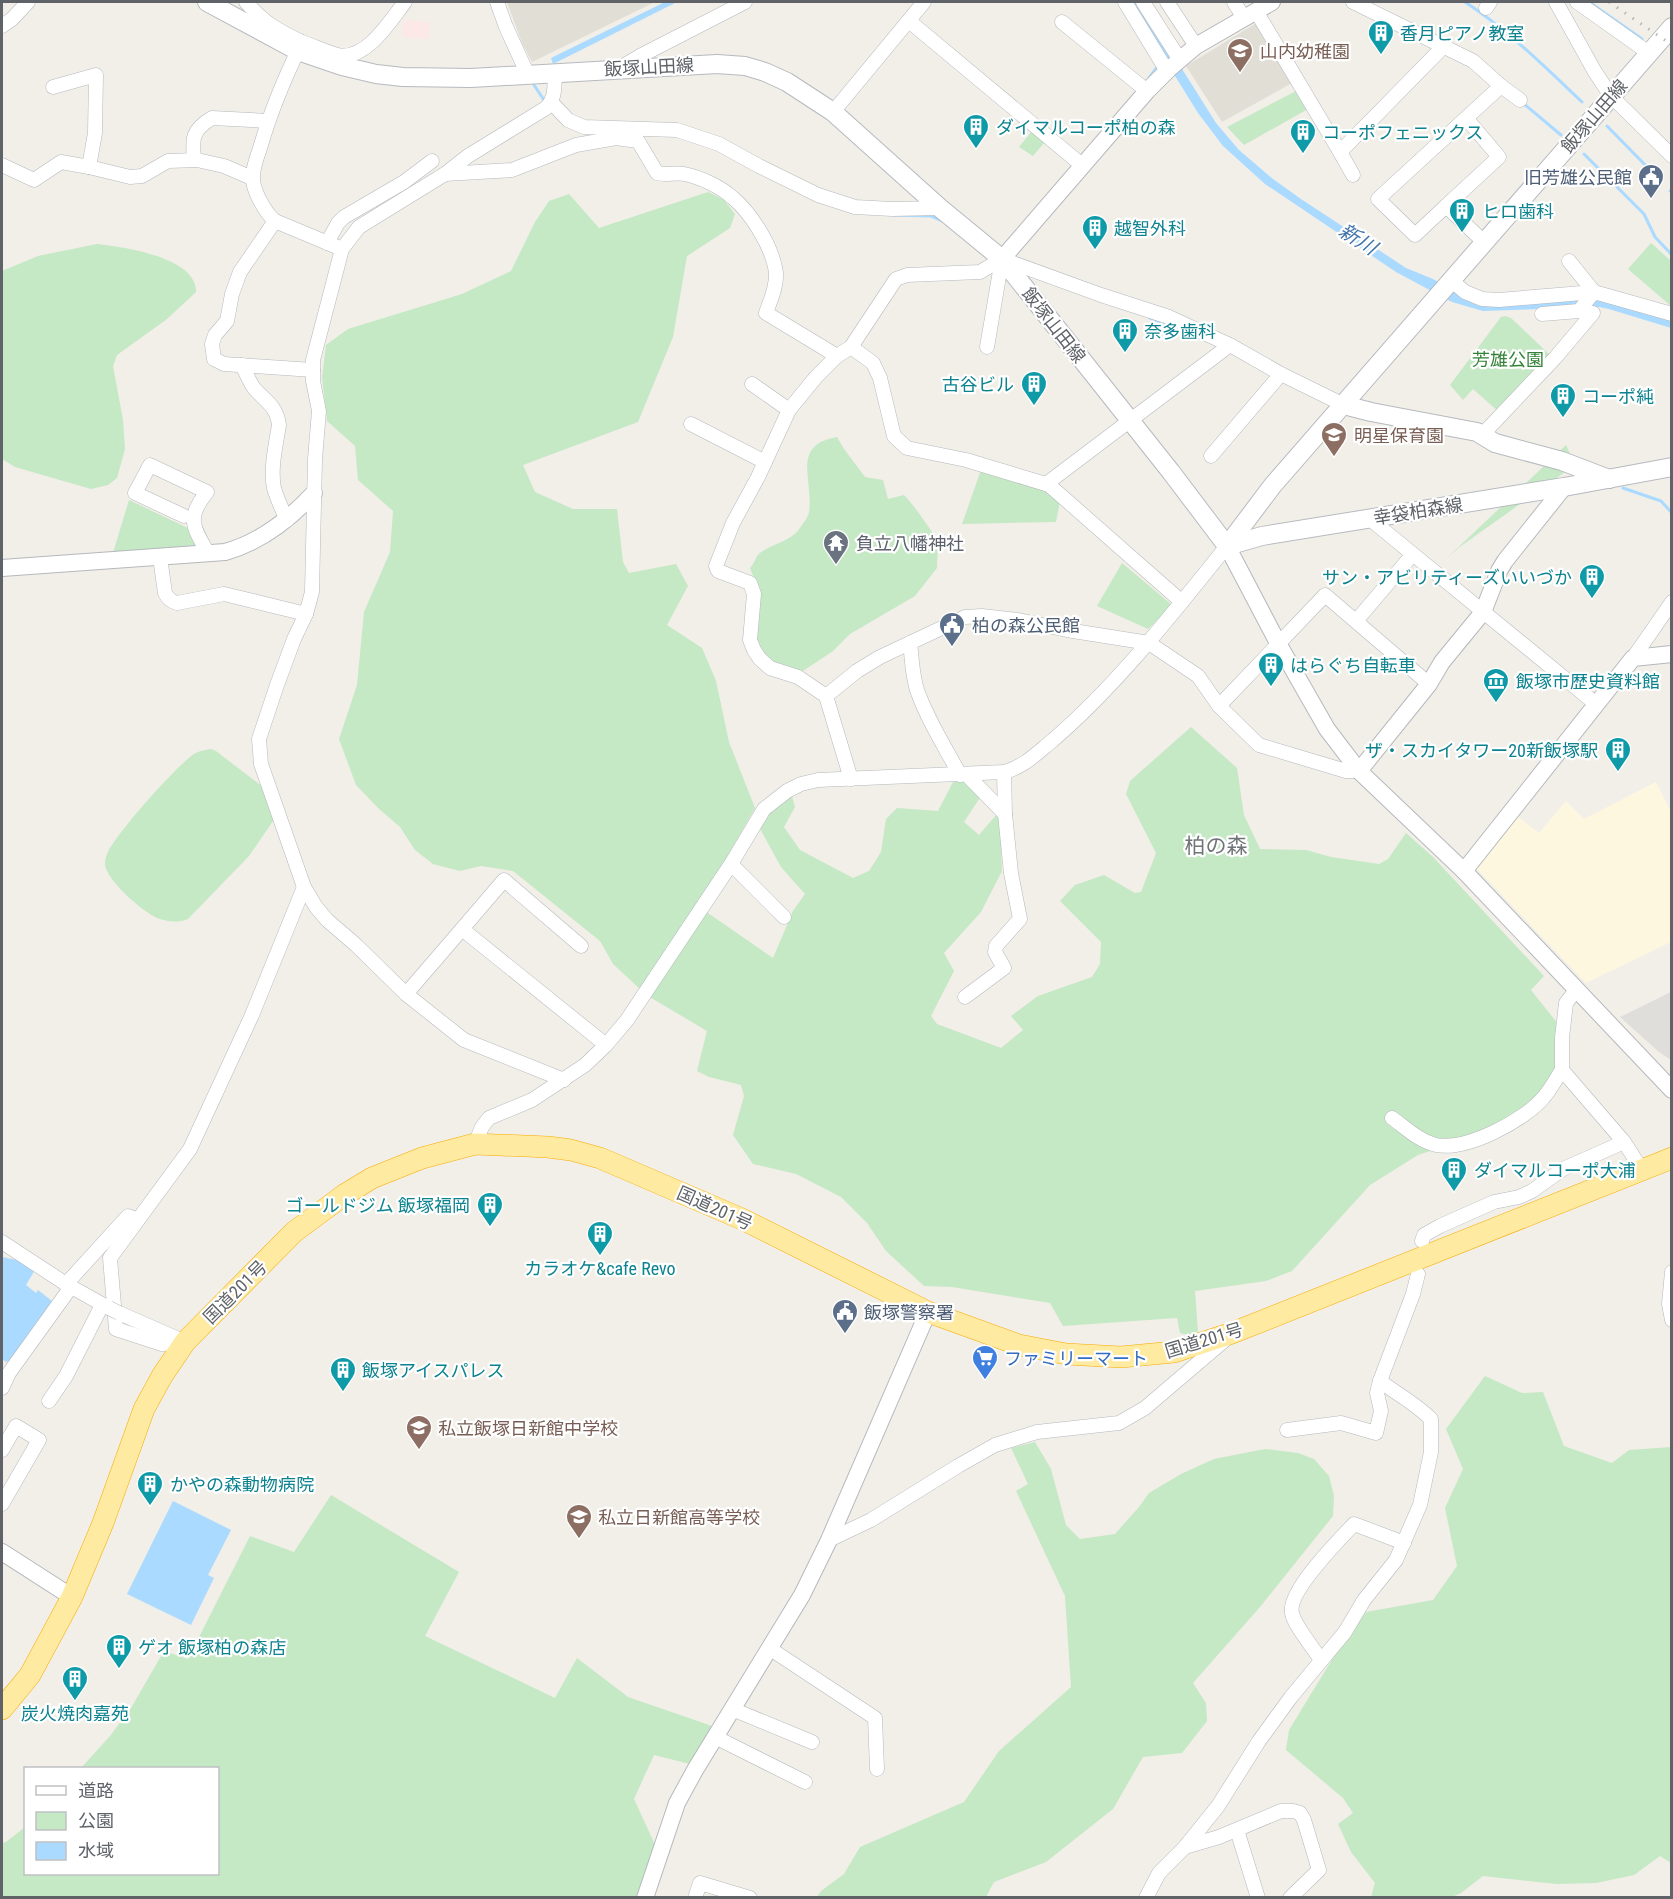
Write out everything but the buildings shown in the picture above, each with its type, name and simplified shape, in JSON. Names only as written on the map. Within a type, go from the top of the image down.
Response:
[{"type":"highway","name":"国道201号","points":[[2,1709],[30,1675],[72,1597],[103,1522],[144,1409],[162,1376],[185,1342],[294,1232],[344,1195],[372,1178],[422,1158],[475,1144],[548,1147],[571,1150],[600,1158],[742,1219],[928,1312],[1019,1345],[1066,1354],[1121,1357],[1174,1352],[1232,1333],[1671,1158]]},
{"type":"main road","name":"飯塚山田線","points":[[207,2],[342,66],[375,74],[471,78],[717,64],[745,66],[787,82],[833,112],[940,208],[1002,259],[1227,546],[1274,485],[1671,27]]},
{"type":"main road","points":[[1344,405],[1477,432],[1495,442],[1562,461],[1609,479]]},
{"type":"main road","name":"幸袋柏森線","points":[[1227,546],[1262,536],[1564,487],[1671,467]]},
{"type":"street","points":[[2,26],[28,2]]},
{"type":"street","points":[[246,2],[259,17],[300,47],[340,55],[352,55],[364,50],[405,2]]},
{"type":"street","points":[[497,2],[528,75]]},
{"type":"street","points":[[620,68],[745,2]]},
{"type":"street","points":[[833,112],[924,2]]},
{"type":"street","points":[[1125,2],[1173,65]]},
{"type":"street","points":[[1143,2],[1173,65]]},
{"type":"street","points":[[1167,2],[1196,46]]},
{"type":"street","points":[[1234,2],[1250,15],[1353,175]]},
{"type":"street","points":[[851,779],[826,696],[798,677],[770,668],[760,659],[750,640],[754,594],[750,583],[718,571],[716,566],[734,523],[789,410],[837,356],[851,348],[896,279],[980,272],[1002,259],[1147,91],[1173,65],[1196,46],[1272,2]]},
{"type":"street","points":[[1353,2],[1445,45],[1473,61],[1520,100]]},
{"type":"street","points":[[1556,2],[1611,96],[1671,156]]},
{"type":"street","points":[[1577,2],[1649,53]]},
{"type":"street","points":[[909,21],[1083,166]]},
{"type":"street","points":[[1062,22],[1147,91]]},
{"type":"street","points":[[1340,152],[1445,45]]},
{"type":"street","points":[[300,47],[268,121],[252,178],[260,200],[267,213],[275,221],[342,249]]},
{"type":"street","points":[[555,74],[554,94],[546,108],[359,227],[342,249],[313,360],[319,411],[314,493],[312,592],[306,614],[287,657],[259,739],[261,764],[304,887],[327,920],[406,994],[464,1040],[564,1080]]},
{"type":"street","points":[[52,87],[96,75],[95,133],[89,167]]},
{"type":"street","points":[[1466,118],[1499,158],[1415,235],[1378,200],[1466,118],[1501,86]]},
{"type":"street","points":[[551,102],[563,116],[575,124],[616,133],[638,141],[657,173],[684,174],[733,197],[753,220],[769,251],[776,274],[766,313],[837,356]]},
{"type":"street","points":[[194,160],[193,136],[198,128],[212,118],[268,121]]},
{"type":"street","points":[[445,174],[512,170],[576,145],[616,133],[677,130],[719,144],[818,195],[855,207],[940,208]]},
{"type":"street","points":[[2,165],[34,180],[61,162],[130,177],[142,176],[168,161],[194,160],[224,166],[252,178]]},
{"type":"street","points":[[327,243],[338,223],[344,218],[404,182],[432,160]]},
{"type":"street","points":[[1446,206],[1484,242]]},
{"type":"street","points":[[275,221],[240,272],[232,294],[227,321],[215,335],[212,344],[214,359],[218,362],[242,365],[313,370]]},
{"type":"street","points":[[987,347],[1002,259]]},
{"type":"street","points":[[1002,259],[1169,317],[1278,377],[1344,405]]},
{"type":"street","points":[[1569,261],[1592,294]]},
{"type":"street","points":[[1446,287],[1482,299],[1499,300],[1592,294],[1671,314]]},
{"type":"street","points":[[1482,435],[1555,358],[1587,311],[1592,294]]},
{"type":"street","points":[[1542,314],[1587,311]]},
{"type":"street","points":[[851,348],[873,363],[880,378],[894,436],[899,443],[907,448],[966,460],[1046,484],[1085,514],[1182,602]]},
{"type":"street","points":[[1046,484],[1226,349]]},
{"type":"street","points":[[242,365],[250,382],[275,410],[278,417],[273,486],[287,520]]},
{"type":"street","points":[[1211,456],[1278,377]]},
{"type":"street","points":[[752,384],[789,410]]},
{"type":"street","points":[[691,424],[765,462]]},
{"type":"street","points":[[184,516],[135,493],[150,465],[207,492],[197,504],[193,516],[194,527],[208,553]]},
{"type":"street","points":[[1359,771],[1483,612],[1505,561],[1564,487]]},
{"type":"street","points":[[2,568],[225,552],[257,540],[287,520],[314,493]]},
{"type":"street","points":[[1370,519],[1596,704]]},
{"type":"street","points":[[475,1144],[489,1118],[532,1101],[585,1065],[606,1045],[627,1020],[731,864],[764,809],[787,790],[818,780],[963,775],[1004,772],[1021,766],[1073,722],[1114,682],[1149,643],[1227,546],[1279,645],[1327,729],[1359,771],[1464,871],[1671,1090]]},
{"type":"street","points":[[1356,621],[1413,554]]},
{"type":"street","points":[[160,557],[165,592],[167,598],[172,602],[224,594],[306,614]]},
{"type":"street","points":[[1219,706],[1325,595],[1429,684]]},
{"type":"street","points":[[1464,871],[1633,658],[1671,602]]},
{"type":"street","points":[[826,696],[865,667],[965,617],[982,616],[1018,620],[1149,643],[1198,676],[1219,706],[1259,745],[1346,771],[1359,771]]},
{"type":"street","points":[[910,643],[918,690],[930,718],[963,775],[1005,813]]},
{"type":"street","points":[[1633,658],[1671,654]]},
{"type":"street","points":[[965,997],[1004,968],[995,952],[996,946],[1020,919],[1011,873],[1005,813],[1004,772]]},
{"type":"street","points":[[731,864],[784,917]]},
{"type":"street","points":[[406,994],[504,880],[580,946]]},
{"type":"street","points":[[185,1342],[162,1344],[116,1329],[110,1258],[190,1149],[252,1015],[304,887]]},
{"type":"street","points":[[462,929],[606,1045]]},
{"type":"street","points":[[1392,1118],[1419,1138],[1437,1145],[1457,1145],[1505,1126],[1528,1113],[1544,1097],[1562,1070],[1562,1038],[1566,1003],[1577,989]]},
{"type":"street","points":[[1562,1070],[1624,1142],[1642,1170]]},
{"type":"street","points":[[1422,1241],[1424,1235],[1440,1226],[1494,1202],[1519,1197],[1532,1191],[1563,1169],[1624,1142]]},
{"type":"street","points":[[2,1388],[5,1370],[69,1285],[128,1216],[138,1220]]},
{"type":"street","points":[[2,1242],[110,1309],[185,1342]]},
{"type":"street","points":[[1671,1272],[1669,1304],[1671,1320]]},
{"type":"street","points":[[1287,1430],[1341,1423],[1376,1433],[1381,1411],[1377,1393],[1380,1381],[1413,1294],[1418,1274]]},
{"type":"street","points":[[49,1401],[110,1309]]},
{"type":"street","points":[[645,1898],[677,1803],[801,1595],[829,1540],[928,1312]]},
{"type":"street","points":[[829,1540],[872,1520],[995,1445],[1037,1432],[1119,1423],[1145,1408],[1232,1333]]},
{"type":"street","points":[[1146,1898],[1159,1873],[1185,1847],[1218,1806],[1285,1705],[1345,1632],[1364,1600],[1396,1560],[1404,1543],[1420,1505],[1431,1452],[1431,1419],[1418,1406],[1380,1381]]},
{"type":"street","points":[[2,1450],[16,1426],[39,1440],[2,1504]]},
{"type":"street","points":[[1321,1660],[1292,1617],[1291,1607],[1308,1575],[1354,1524],[1404,1543]]},
{"type":"street","points":[[2,1552],[72,1597]]},
{"type":"street","points":[[770,1648],[875,1718],[877,1769]]},
{"type":"street","points":[[732,1709],[812,1742]]},
{"type":"street","points":[[715,1737],[805,1782]]},
{"type":"street","points":[[1185,1847],[1237,1830],[1281,1811],[1300,1813],[1319,1870],[1290,1898]]},
{"type":"street","points":[[1237,1830],[1258,1898]]},
{"type":"street","points":[[695,1898],[700,1883],[750,1898]]},
{"type":"shaded area","points":[[507,2],[655,2],[532,62],[522,43]]},
{"type":"shaded area","points":[[403,20],[430,22],[429,39],[402,37]]},
{"type":"shaded area","name":"山内幼稚園","points":[[1258,22],[1292,83],[1222,122],[1186,66]]},
{"type":"shaded area","points":[[1656,782],[1671,812],[1671,942],[1586,983],[1476,868],[1515,814],[1539,833],[1566,801],[1584,819]]},
{"type":"shaded area","points":[[1671,992],[1671,1060],[1620,1017]]},
{"type":"green space","points":[[1296,91],[1308,109],[1244,145],[1227,127]]},
{"type":"green space","points":[[1032,131],[1044,143],[1033,156],[1019,147]]},
{"type":"green space","points":[[708,192],[724,200],[735,214],[730,228],[687,256],[673,337],[638,422],[523,465],[535,492],[573,509],[617,509],[623,562],[629,573],[676,564],[688,586],[667,625],[702,648],[716,681],[729,742],[755,808],[725,860],[640,989],[613,964],[600,941],[513,871],[481,866],[460,871],[433,864],[415,850],[400,827],[356,785],[339,739],[357,685],[364,612],[390,552],[393,511],[358,480],[355,446],[327,421],[322,377],[326,345],[348,329],[462,294],[511,271],[535,222],[549,201],[569,194],[599,228]]},
{"type":"green space","points":[[1651,243],[1671,261],[1671,306],[1628,269]]},
{"type":"green space","points":[[97,244],[140,251],[172,262],[185,270],[193,280],[196,292],[167,319],[117,355],[113,366],[123,420],[125,449],[117,478],[108,485],[91,489],[15,467],[2,459],[2,271],[38,256]]},
{"type":"green space","name":"芳雄公園","points":[[1501,317],[1511,318],[1552,357],[1500,413],[1473,389],[1463,400],[1450,385]]},
{"type":"green space","points":[[837,437],[865,477],[883,480],[888,499],[904,495],[918,512],[938,540],[937,568],[915,596],[850,634],[833,651],[803,671],[793,671],[773,664],[760,651],[756,640],[759,591],[750,568],[762,552],[796,533],[808,516],[810,500],[807,466],[809,456],[813,448],[823,441]]},
{"type":"green space","points":[[1566,445],[1575,465],[1461,546],[1445,560]]},
{"type":"green space","points":[[981,470],[1043,488],[1060,501],[1056,522],[962,524]]},
{"type":"green space","points":[[129,500],[190,529],[197,547],[113,553]]},
{"type":"green space","points":[[1122,563],[1172,605],[1148,629],[1097,606]]},
{"type":"green space","points":[[1191,727],[1237,768],[1244,815],[1260,849],[1306,850],[1331,857],[1379,864],[1388,859],[1406,833],[1433,857],[1544,976],[1531,990],[1558,1024],[1558,1069],[1526,1110],[1479,1135],[1418,1155],[1370,1185],[1292,1271],[1266,1281],[1195,1291],[1198,1332],[1188,1335],[1180,1333],[1177,1318],[1063,1326],[1050,1303],[952,1287],[924,1286],[886,1251],[867,1223],[841,1197],[796,1174],[753,1164],[733,1135],[744,1096],[741,1085],[709,1077],[697,1071],[707,1031],[648,996],[705,911],[773,958],[793,911],[805,894],[781,867],[760,829],[769,814],[781,802],[792,796],[795,807],[784,827],[800,850],[853,878],[869,871],[881,852],[886,819],[897,808],[938,811],[953,782],[967,782],[981,796],[964,822],[979,835],[997,814],[1000,818],[1002,871],[981,912],[944,953],[954,971],[931,1016],[937,1024],[1001,1048],[1023,1030],[1011,1016],[1038,996],[1092,977],[1100,964],[1101,942],[1060,901],[1075,885],[1104,875],[1135,893],[1141,892],[1156,853],[1126,794],[1130,781]]},
{"type":"green space","points":[[211,749],[264,788],[275,811],[273,821],[249,856],[188,919],[169,921],[157,918],[117,886],[106,870],[106,857],[121,832],[174,772],[194,754]]},
{"type":"green space","points":[[1485,1376],[1522,1393],[1543,1392],[1564,1446],[1612,1463],[1629,1450],[1671,1447],[1671,1863],[1660,1856],[1634,1875],[1596,1883],[1556,1884],[1483,1876],[1452,1897],[1371,1897],[1375,1883],[1351,1852],[1338,1824],[1353,1813],[1343,1798],[1286,1750],[1289,1730],[1333,1658],[1366,1612],[1433,1600],[1457,1566],[1445,1508],[1463,1469],[1446,1429]]},
{"type":"green space","points":[[1035,1442],[1051,1469],[1066,1525],[1080,1539],[1115,1534],[1149,1493],[1181,1474],[1214,1459],[1265,1449],[1298,1453],[1314,1459],[1329,1476],[1334,1496],[1333,1516],[1260,1607],[1193,1683],[1206,1703],[1207,1721],[1182,1753],[1143,1757],[1113,1809],[1046,1862],[994,1882],[986,1897],[817,1897],[821,1891],[844,1874],[860,1847],[964,1802],[999,1751],[1071,1687],[1065,1596],[1016,1491],[1028,1484],[1011,1448]]},
{"type":"green space","points":[[331,1495],[459,1572],[425,1636],[555,1698],[577,1658],[628,1697],[712,1726],[690,1764],[654,1755],[634,1799],[656,1847],[639,1897],[2,1897],[2,1843],[24,1828],[24,1875],[219,1875],[219,1767],[82,1767],[131,1708],[164,1651],[188,1659],[250,1536],[294,1552]]},
{"type":"water","points":[[665,2],[677,2],[553,64],[551,58]]},
{"type":"water","name":"新川","points":[[1129,2],[1140,2],[1216,123],[1239,150],[1301,199],[1406,268],[1433,279],[1462,295],[1594,298],[1671,316],[1671,328],[1599,307],[1483,311],[1452,302],[1396,272],[1265,184],[1223,146],[1198,113]]},
{"type":"water","points":[[2,1257],[22,1261],[35,1270],[26,1285],[36,1293],[38,1290],[52,1301],[11,1360],[6,1362],[2,1359]]},
{"type":"water","points":[[173,1501],[231,1530],[208,1575],[214,1578],[191,1625],[127,1594]]},
{"type":"waterway","points":[[1465,2],[1511,37],[1582,102]]},
{"type":"waterway","points":[[1589,2],[1642,39]]},
{"type":"waterway","points":[[1149,78],[1158,66]]},
{"type":"waterway","points":[[534,85],[544,100]]},
{"type":"waterway","points":[[1523,103],[1561,135]]},
{"type":"waterway","points":[[1607,126],[1654,174]]},
{"type":"waterway","points":[[1584,154],[1644,214],[1655,237],[1672,255]]},
{"type":"waterway","points":[[894,215],[931,216],[943,221]]},
{"type":"waterway","points":[[1150,318],[1174,327]]},
{"type":"waterway","points":[[1623,488],[1661,501],[1672,513]]},
{"type":"railway","points":[[1609,2],[1672,45]]},
{"type":"place","name":"香月ピアノ教室","points":[[1381,56]]},
{"type":"place","name":"山内幼稚園","points":[[1240,74]]},
{"type":"place","name":"ダイマルコーポ柏の森","points":[[976,150]]},
{"type":"place","name":"コーポフェニックス","points":[[1303,155]]},
{"type":"place","name":"旧芳雄公民館","points":[[1651,200]]},
{"type":"place","name":"ヒロ歯科","points":[[1462,234]]},
{"type":"place","name":"越智外科","points":[[1095,251]]},
{"type":"place","name":"奈多歯科","points":[[1125,354]]},
{"type":"place","name":"古谷ビル","points":[[1034,407]]},
{"type":"place","name":"コーポ純","points":[[1563,419]]},
{"type":"place","name":"明星保育園","points":[[1334,458]]},
{"type":"place","name":"負立八幡神社","points":[[836,566]]},
{"type":"place","name":"サン・アビリティーズいいづか","points":[[1592,600]]},
{"type":"place","name":"柏の森公民館","points":[[952,648]]},
{"type":"place","name":"はらぐち自転車","points":[[1271,688]]},
{"type":"place","name":"飯塚市歴史資料館","points":[[1496,704]]},
{"type":"place","name":"ザ・スカイタワー20新飯塚駅","points":[[1618,773]]},
{"type":"place","name":"ダイマルコーポ大浦","points":[[1454,1193]]},
{"type":"place","name":"ゴールドジム 飯塚福岡","points":[[490,1228]]},
{"type":"place","name":"カラオケ&cafe Revo","points":[[600,1257]]},
{"type":"place","name":"飯塚警察署","points":[[845,1335]]},
{"type":"place","name":"ファミリーマート","points":[[985,1381]]},
{"type":"place","name":"飯塚アイスパレス","points":[[343,1393]]},
{"type":"place","name":"私立飯塚日新館中学校","points":[[419,1451]]},
{"type":"place","name":"かやの森動物病院","points":[[150,1507]]},
{"type":"place","name":"私立日新館高等学校","points":[[579,1540]]},
{"type":"place","name":"ゲオ 飯塚柏の森店","points":[[119,1670]]},
{"type":"place","name":"炭火焼肉嘉苑","points":[[75,1702]]},
{"type":"district","name":"柏の森","points":[[1216,846]]}]
